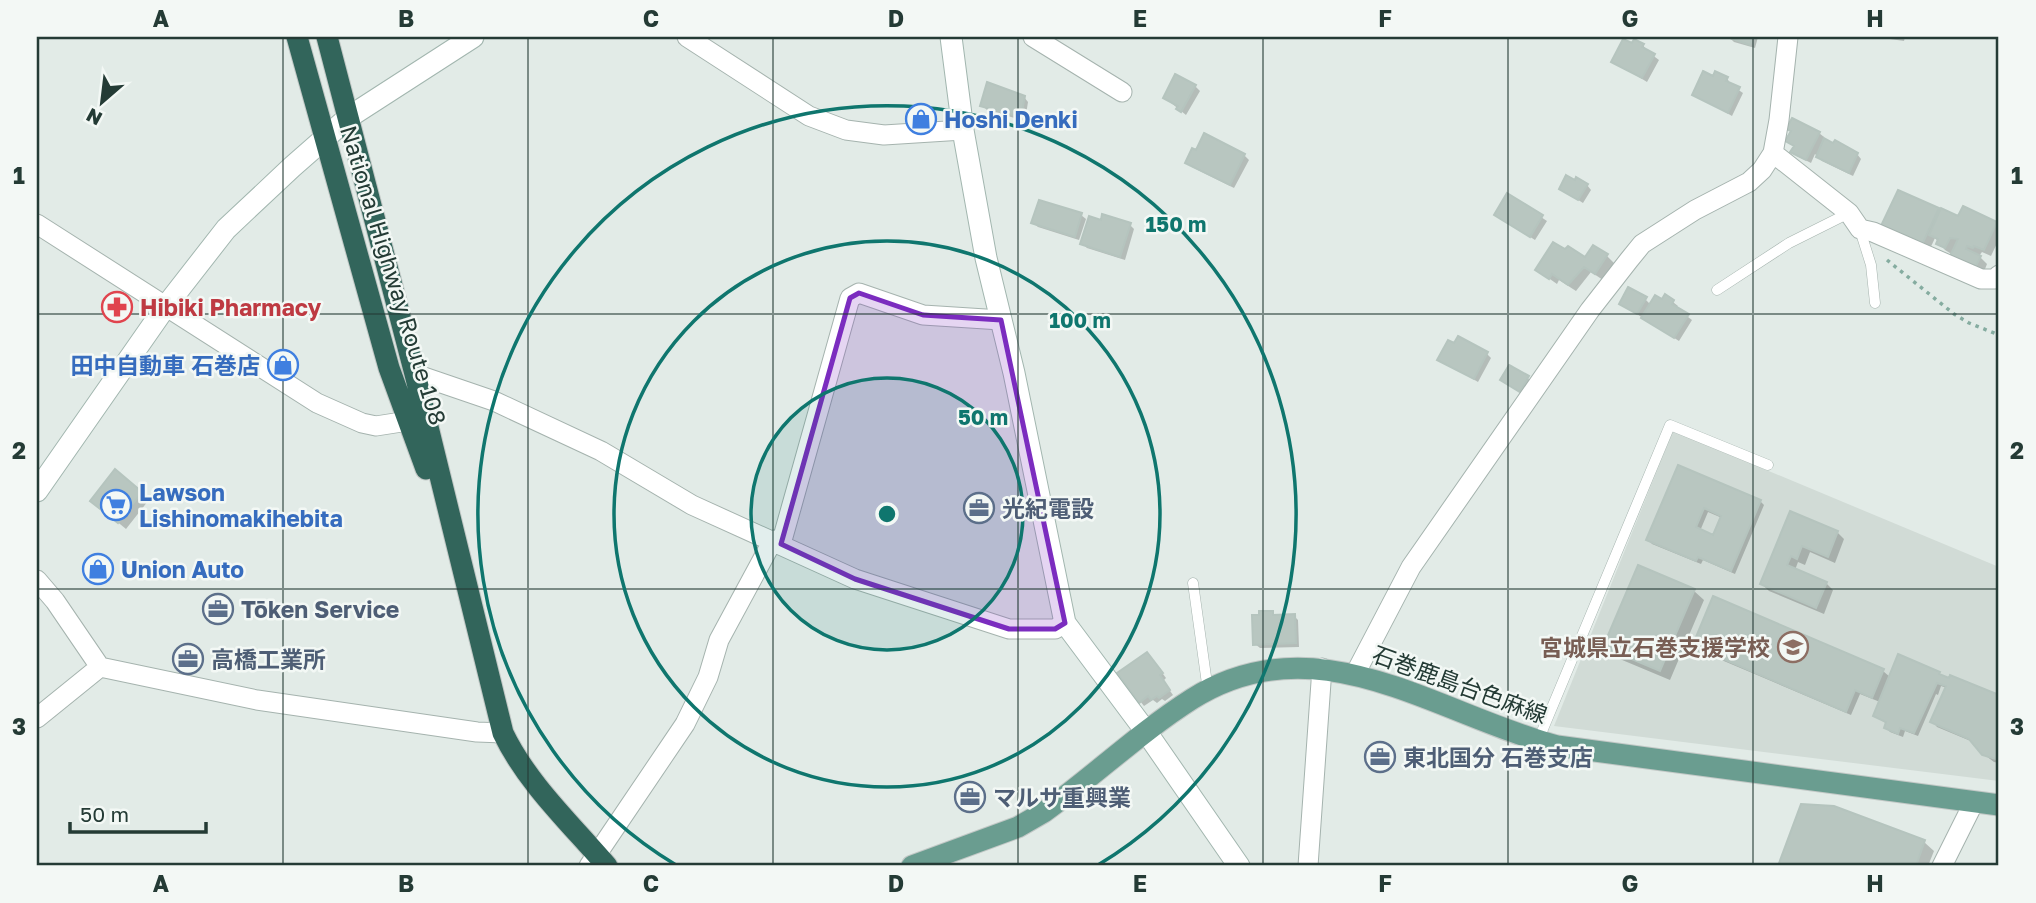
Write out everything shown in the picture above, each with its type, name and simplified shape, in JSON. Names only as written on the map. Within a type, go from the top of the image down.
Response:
[{"type":"highway","name":"National Highway Route 108","points":[[297,37],[389,369],[462,566]]},
{"type":"highway","name":"National Highway Route 108","points":[[327,37],[415,374],[503,733],[513,755],[598,862]]},
{"type":"main road","name":"石巻鹿島台色麻線","points":[[912,866],[1018,827],[1082,785],[1193,698],[1231,680],[1275,668],[1322,668],[1356,674],[1406,690],[1504,730],[1538,741],[1585,751],[1999,805]]},
{"type":"street","points":[[37,492],[166,306],[226,229],[349,117],[473,37]]},
{"type":"street","points":[[687,37],[809,116],[846,130],[884,135],[963,130]]},
{"type":"street","points":[[951,37],[963,130],[986,258],[1002,320],[1065,623],[1239,866]]},
{"type":"street","points":[[1033,37],[1122,92]]},
{"type":"street","points":[[1356,674],[1411,567],[1590,310],[1629,260],[1642,244],[1695,210],[1749,182],[1762,170],[1773,153],[1788,37]]},
{"type":"street","points":[[1773,153],[1854,221],[1873,232],[1981,279],[1995,279],[1999,275]]},
{"type":"street","points":[[37,224],[317,402],[362,424],[376,426],[408,421]]},
{"type":"street","points":[[598,862],[685,724],[709,677],[719,640],[777,542],[850,298],[859,293],[923,315],[1002,320]]},
{"type":"street","points":[[415,374],[494,401],[601,451],[692,505],[855,579],[1009,629],[1055,629],[1065,623]]},
{"type":"street","points":[[37,580],[55,601],[100,667],[257,700],[477,732],[503,733]]},
{"type":"street","points":[[37,718],[100,667]]},
{"type":"street","points":[[1308,866],[1322,668]]},
{"type":"street","points":[[1942,866],[1974,802]]},
{"type":"lane","points":[[1717,290],[1790,243],[1854,221],[1871,265],[1875,303]]},
{"type":"lane","points":[[1538,741],[1670,425],[1768,465]]},
{"type":"lane","points":[[1193,583],[1208,691]]},
{"type":"path","points":[[1884,257],[1954,314],[1999,335]]},
{"type":"highlighted area","points":[[859,293],[923,315],[1001,320],[1065,623],[1055,629],[1009,629],[855,579],[781,544],[850,298]]},
{"type":"shaded area","name":"宮城県立石巻支援学校","points":[[1673,431],[1999,567],[1999,781],[1554,726]]},
{"type":"building","points":[[1727,37],[1753,37],[1750,45]]},
{"type":"building","points":[[1623,39],[1632,43],[1634,39],[1655,54],[1642,78],[1611,62]]},
{"type":"building","points":[[1703,71],[1713,76],[1715,71],[1728,77],[1726,81],[1740,87],[1728,113],[1692,95]]},
{"type":"building","points":[[1175,74],[1196,85],[1181,112],[1176,109],[1178,106],[1163,98]]},
{"type":"building","points":[[987,82],[1025,96],[1021,117],[980,106]]},
{"type":"building","points":[[1792,118],[1820,132],[1806,160],[1790,152],[1794,146],[1785,141],[1791,131],[1786,129]]},
{"type":"building","points":[[1204,133],[1245,154],[1230,185],[1185,163],[1192,148],[1196,150]]},
{"type":"building","points":[[1824,138],[1833,143],[1835,140],[1858,153],[1849,173],[1816,157]]},
{"type":"building","points":[[1566,175],[1588,184],[1578,200],[1559,189]]},
{"type":"building","points":[[1898,190],[1939,208],[1920,249],[1879,230]]},
{"type":"building","points":[[1507,193],[1543,215],[1530,237],[1494,215]]},
{"type":"building","points":[[1039,200],[1082,213],[1075,237],[1031,223]]},
{"type":"building","points":[[1963,206],[1997,222],[1984,250],[1967,246],[1966,249],[1981,256],[1975,268],[1950,256],[1958,239],[1950,238],[1945,248],[1936,244],[1938,239],[1929,235],[1941,208],[1958,216]]},
{"type":"building","points":[[1102,214],[1131,223],[1120,257],[1080,244],[1089,216],[1101,220]]},
{"type":"building","points":[[1553,242],[1565,249],[1568,246],[1585,257],[1593,245],[1608,254],[1595,274],[1584,267],[1568,285],[1552,274],[1549,279],[1535,270]]},
{"type":"building","points":[[1628,287],[1647,297],[1637,314],[1619,304]]},
{"type":"building","points":[[1665,294],[1674,300],[1672,304],[1689,314],[1674,338],[1641,318],[1655,295],[1662,299]]},
{"type":"building","points":[[1458,336],[1488,352],[1474,379],[1437,360],[1448,340],[1454,343]]},
{"type":"building","points":[[1509,365],[1529,376],[1520,392],[1500,380]]},
{"type":"building","points":[[1678,465],[1761,500],[1731,571],[1698,557],[1696,561],[1646,540]],"holes":[[[1704,508],[1721,516],[1713,535],[1696,527]]]},
{"type":"building","points":[[115,469],[142,492],[118,523],[90,501]]},
{"type":"building","points":[[1790,511],[1838,531],[1828,557],[1802,546],[1797,559],[1791,556],[1787,565],[1827,582],[1816,608],[1760,584]]},
{"type":"building","points":[[1638,565],[1695,589],[1660,671],[1603,647]]},
{"type":"building","points":[[1713,596],[1884,669],[1872,698],[1855,690],[1846,712],[1707,652],[1706,656],[1691,649]]},
{"type":"building","points":[[1259,611],[1273,611],[1273,615],[1295,614],[1296,643],[1253,645],[1252,615],[1259,615]]},
{"type":"building","points":[[1147,652],[1163,673],[1160,675],[1170,690],[1159,698],[1157,696],[1151,700],[1148,696],[1139,703],[1117,673]]},
{"type":"building","points":[[1898,654],[1940,672],[1939,674],[1949,678],[1950,675],[1999,695],[1999,760],[1982,755],[1969,739],[1930,722],[1946,686],[1937,683],[1914,733],[1900,728],[1898,734],[1884,728],[1886,722],[1873,716]]},
{"type":"building","points":[[1801,804],[1834,806],[1925,840],[1916,866],[1778,866]]},
{"type":"place","name":"Hoshi Denki","points":[[921,119]]},
{"type":"place","name":"Hibiki Pharmacy","points":[[117,307]]},
{"type":"place","name":"田中自動車 石巻店","points":[[283,365]]},
{"type":"place","name":"Lawson Lishinomakihebita","points":[[116,505]]},
{"type":"place","name":"光紀電設","points":[[979,508]]},
{"type":"place","name":"Union Auto","points":[[98,569]]},
{"type":"place","name":"Tōken Service","points":[[218,609]]},
{"type":"place","name":"宮城県立石巻支援学校","points":[[1793,647]]},
{"type":"place","name":"高橋工業所","points":[[188,659]]},
{"type":"place","name":"東北国分 石巻支店","points":[[1380,757]]},
{"type":"place","name":"マルサ重興業","points":[[970,797]]}]
